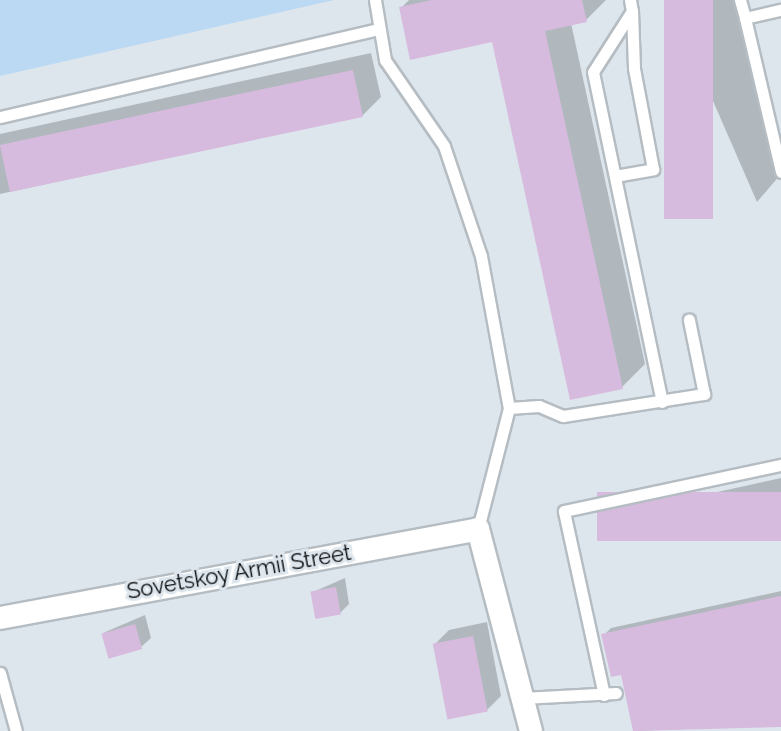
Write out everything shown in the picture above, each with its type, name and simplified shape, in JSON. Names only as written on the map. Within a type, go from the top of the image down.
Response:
[{"type":"street","name":"Sovetskoy Armii Street","points":[[0,618],[478,529]]},
{"type":"street","points":[[478,529],[531,731]]},
{"type":"lane","points":[[375,0],[377,29],[385,60],[444,146],[472,218],[509,408],[478,529]]},
{"type":"lane","points":[[740,0],[781,172]]},
{"type":"lane","points":[[631,5],[593,72],[662,402]]},
{"type":"lane","points":[[615,176],[653,169],[634,68],[631,5]]},
{"type":"lane","points":[[745,18],[781,10]]},
{"type":"lane","points":[[0,117],[377,29]]},
{"type":"lane","points":[[509,408],[539,406],[563,416],[704,394],[689,320]]},
{"type":"lane","points":[[522,698],[610,694],[564,511],[781,465]]},
{"type":"lane","points":[[0,673],[16,731]]},
{"type":"shaded area","points":[[0,0],[334,0],[0,76]]},
{"type":"building","points":[[432,0],[582,0],[587,22],[545,31],[623,389],[570,400],[492,42],[410,60],[399,7]]},
{"type":"building","points":[[664,0],[713,0],[713,219],[664,219]]},
{"type":"building","points":[[353,70],[363,117],[10,192],[0,145]]},
{"type":"building","points":[[597,492],[781,492],[781,541],[597,541]]},
{"type":"building","points":[[336,587],[341,615],[315,619],[310,592]]},
{"type":"building","points":[[781,596],[781,727],[633,731],[621,675],[611,677],[601,634]]},
{"type":"building","points":[[135,624],[142,649],[109,659],[101,634]]},
{"type":"building","points":[[473,636],[488,712],[447,719],[433,644]]}]
